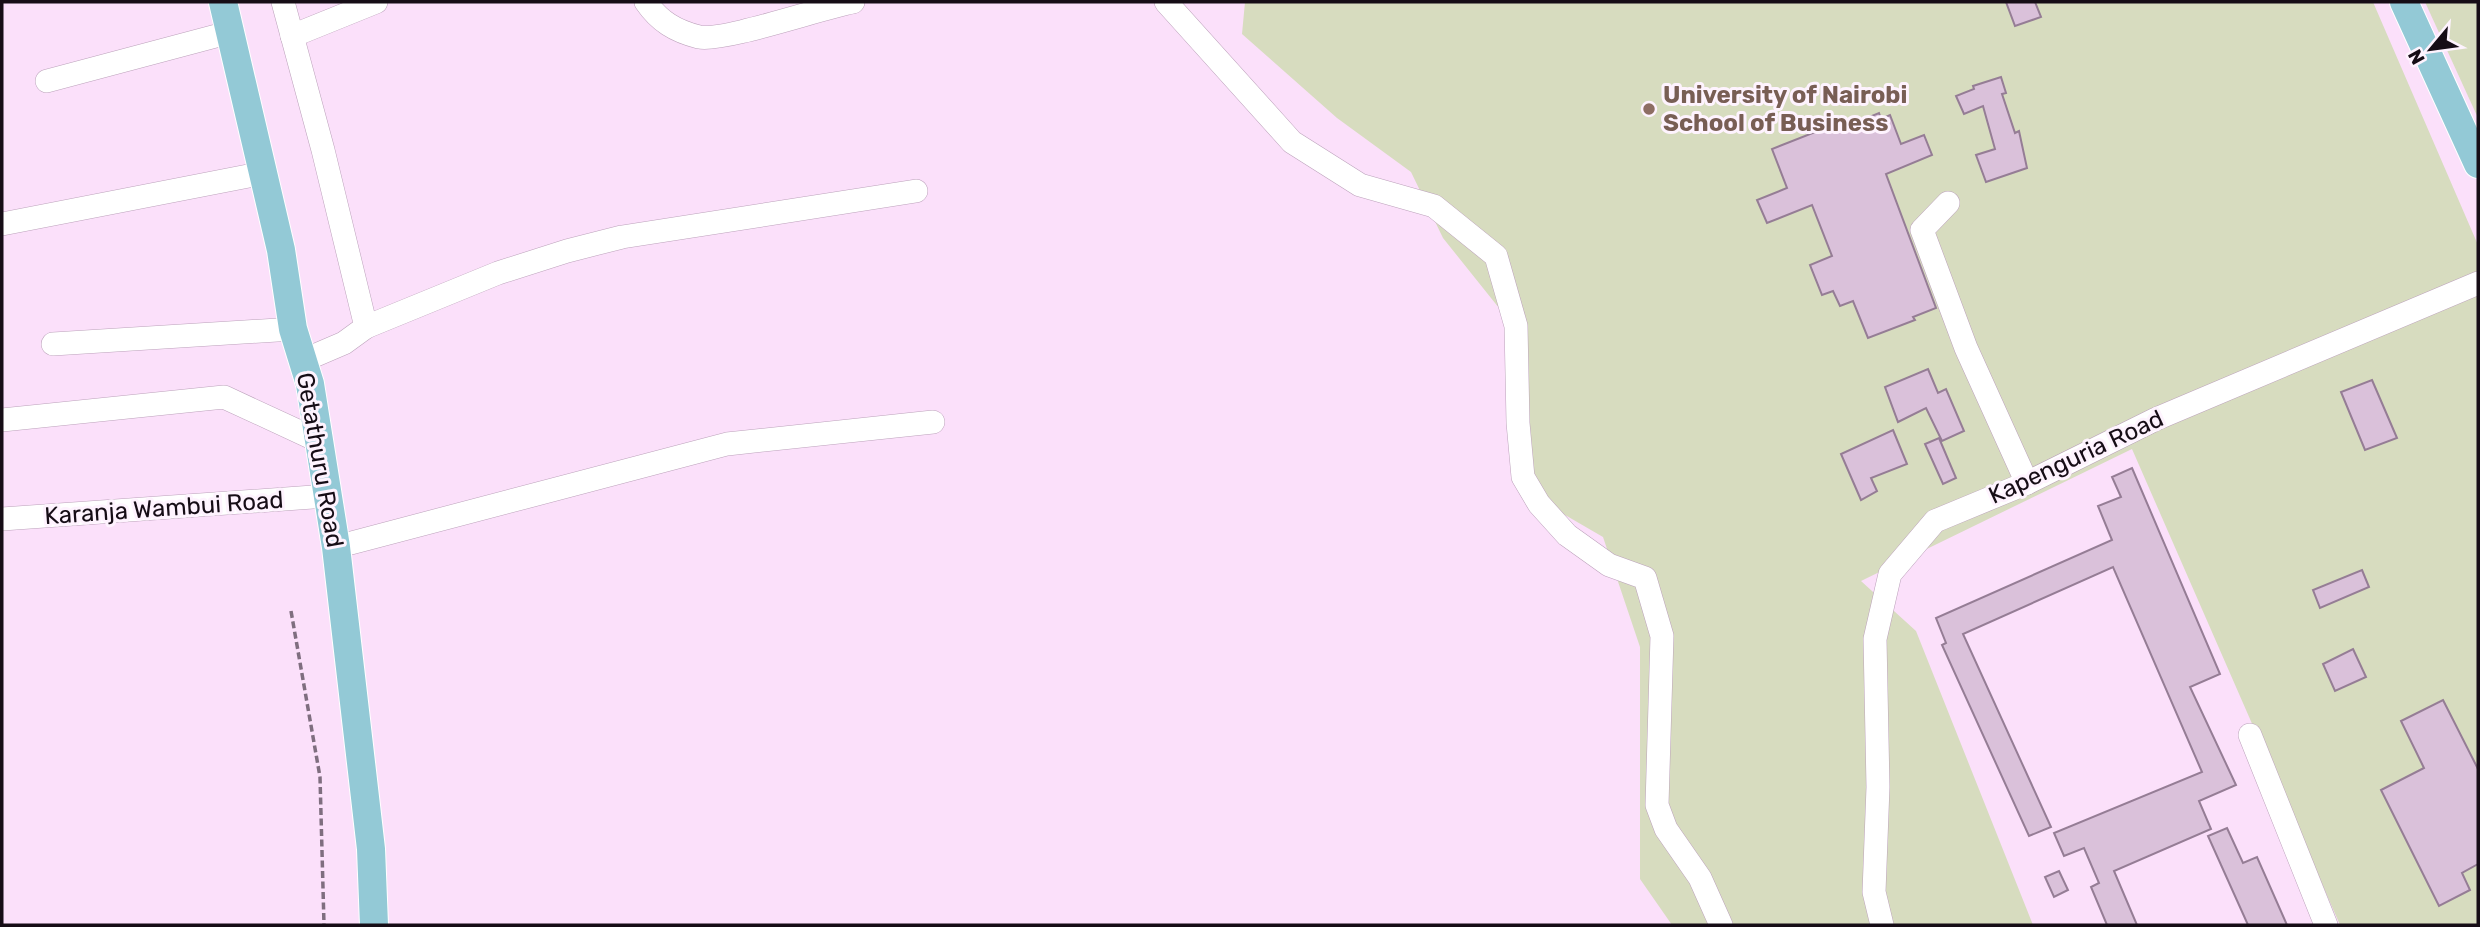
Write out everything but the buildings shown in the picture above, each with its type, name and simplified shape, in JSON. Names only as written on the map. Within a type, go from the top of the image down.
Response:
[{"type":"main road","name":"Getathuru Road","points":[[223,2],[281,250],[293,329],[310,384],[336,547],[370,849],[374,925]]},
{"type":"main road","points":[[2404,2],[2478,164]]},
{"type":"street","points":[[283,2],[366,327]]},
{"type":"street","points":[[292,36],[376,2]]},
{"type":"street","points":[[646,2],[660,21],[701,37],[747,30],[853,2]]},
{"type":"street","points":[[1166,2],[1292,142],[1360,185],[1434,206],[1496,256],[1516,327],[1517,423],[1523,477],[1539,503],[1567,535],[1609,565],[1645,578],[1662,636],[1657,805],[1666,829],[1700,877],[1721,925]]},
{"type":"street","points":[[47,81],[231,32]]},
{"type":"street","points":[[2,224],[264,173]]},
{"type":"street","points":[[302,361],[344,343],[366,327],[498,273],[600,243],[819,204],[916,191]]},
{"type":"street","points":[[1948,203],[1922,230],[1966,348],[2027,483]]},
{"type":"street","name":"Kapenguria Road","points":[[1882,925],[1874,892],[1878,787],[1875,639],[1890,574],[1935,521],[2027,483],[2156,419],[2478,283]]},
{"type":"street","points":[[53,344],[293,329]]},
{"type":"street","points":[[2,420],[224,397],[319,441]]},
{"type":"street","points":[[336,547],[727,444],[933,422]]},
{"type":"street","name":"Karanja Wambui Road","points":[[2,519],[327,496]]},
{"type":"street","points":[[2250,735],[2326,925]]},
{"type":"path","points":[[291,611],[320,777],[324,925]]},
{"type":"green space","points":[[1245,2],[2373,2],[2478,245],[2478,925],[2340,925],[2132,449],[1861,581],[1916,631],[2033,925],[1672,925],[1640,879],[1640,647],[1603,537],[1522,490],[1503,313],[1443,238],[1411,172],[1337,118],[1242,34]]},
{"type":"green space","points":[[2425,2],[2478,2],[2478,118]]},
{"type":"place","name":"University of Nairobi School of Business","points":[[1649,109]]}]
